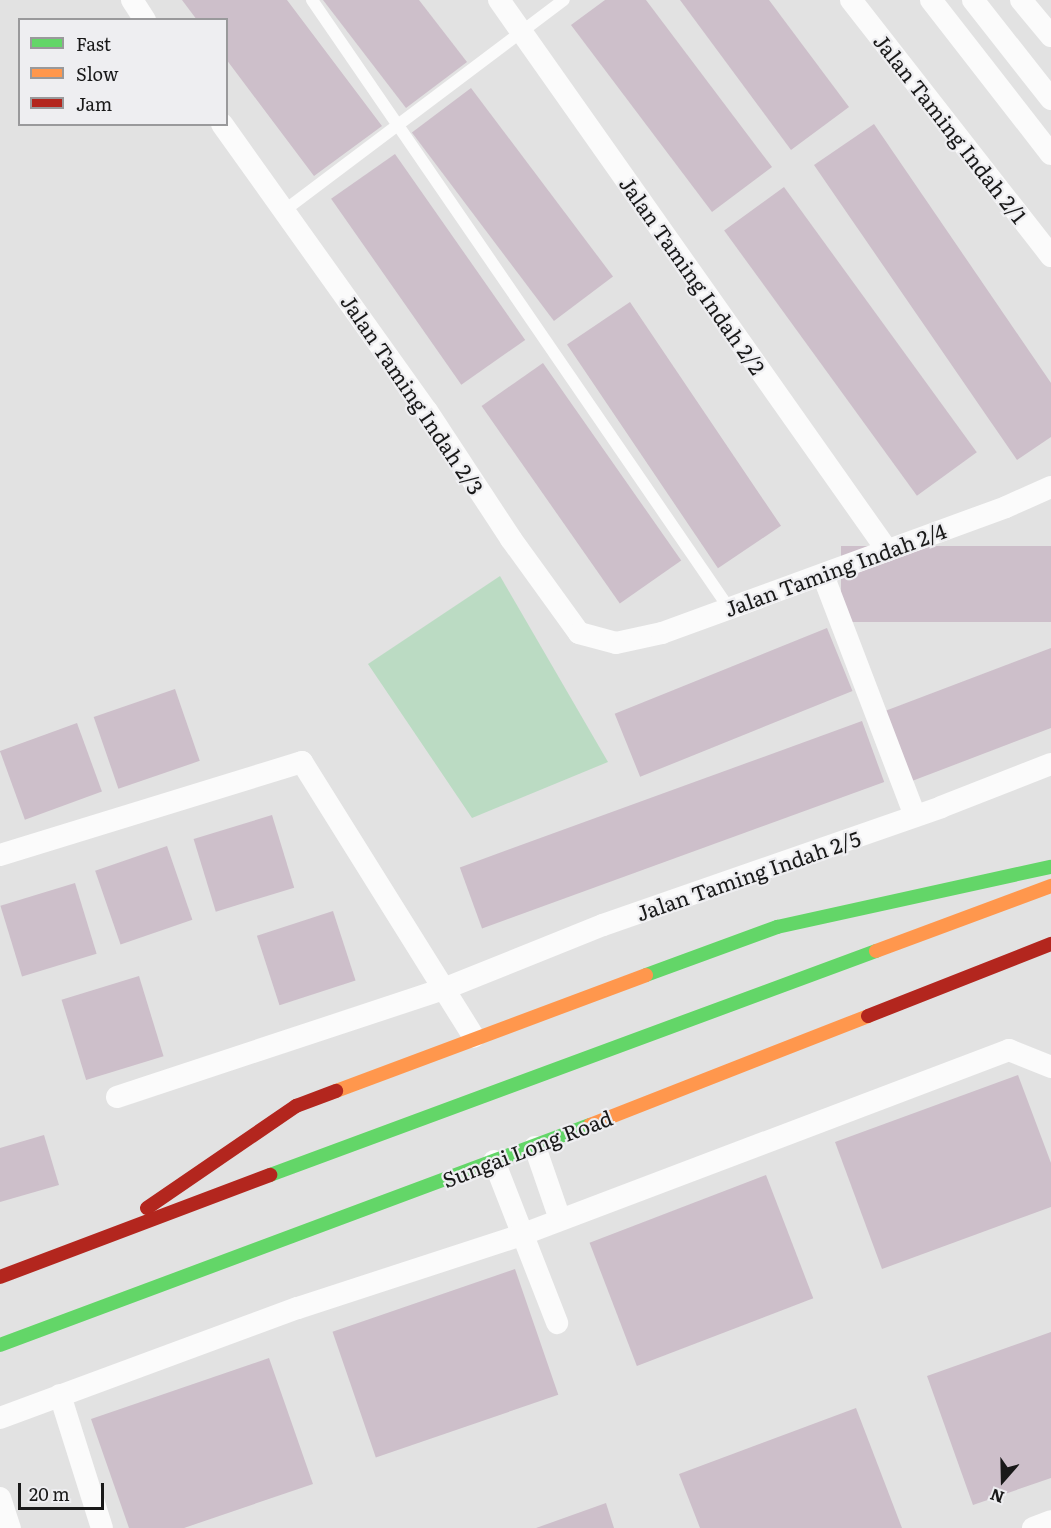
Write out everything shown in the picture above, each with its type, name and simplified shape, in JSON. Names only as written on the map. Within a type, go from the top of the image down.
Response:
[{"type":"street","name":"Jalan Taming Indah 2/2","points":[[498,0],[887,550]]},
{"type":"street","name":"Jalan Taming Indah 2/1","points":[[851,0],[1051,256]]},
{"type":"street","points":[[931,0],[1051,154]]},
{"type":"street","points":[[973,0],[1051,99]]},
{"type":"street","points":[[1021,0],[1051,36]]},
{"type":"street","name":"Jalan Taming Indah 2/3","points":[[223,126],[427,411],[511,539],[579,633],[616,643]]},
{"type":"street","name":"Jalan Taming Indah 2/4","points":[[616,643],[662,633],[823,575],[1051,487]]},
{"type":"street","points":[[823,575],[915,816]]},
{"type":"street","points":[[0,855],[302,762],[446,988],[474,1037]]},
{"type":"street","name":"Jalan Taming Indah 2/5","points":[[117,1097],[446,988],[603,925],[915,816],[1051,764]]},
{"type":"street","points":[[108,1235],[296,1106],[474,1037],[777,927],[1051,867]]},
{"type":"street","points":[[1,1277],[108,1235],[1051,886]]},
{"type":"street","name":"Sungai Long Road","points":[[0,1345],[535,1147],[1051,944]]},
{"type":"street","points":[[0,1418],[298,1308],[521,1234],[1009,1050],[1051,1067]]},
{"type":"street","points":[[535,1147],[560,1219]]},
{"type":"street","points":[[494,1161],[557,1323]]},
{"type":"street","points":[[60,1395],[102,1528]]},
{"type":"street","points":[[0,1498],[9,1528]]},
{"type":"street","points":[[1033,1528],[1051,1521]]},
{"type":"lane","points":[[312,0],[729,608]]},
{"type":"lane","points":[[285,210],[564,0]]},
{"type":"green space","points":[[500,576],[608,762],[472,818],[368,664]]},
{"type":"building","points":[[182,0],[287,0],[382,126],[314,176],[228,62],[228,18],[196,18]]},
{"type":"building","points":[[323,0],[419,0],[467,62],[406,108]]},
{"type":"building","points":[[605,0],[646,0],[772,167],[712,212],[571,25]]},
{"type":"building","points":[[680,0],[769,0],[849,107],[791,150]]},
{"type":"building","points":[[471,88],[613,276],[554,321],[412,133]]},
{"type":"building","points":[[874,124],[1051,383],[1051,437],[1017,460],[814,165]]},
{"type":"building","points":[[395,154],[525,340],[461,385],[331,199]]},
{"type":"building","points":[[784,187],[977,452],[917,496],[724,230]]},
{"type":"building","points":[[630,302],[781,526],[718,568],[567,344]]},
{"type":"building","points":[[543,363],[681,560],[620,603],[482,406]]},
{"type":"building","points":[[841,546],[1051,546],[1051,622],[841,622]]},
{"type":"building","points":[[827,628],[852,691],[640,777],[615,714]]},
{"type":"building","points":[[1051,648],[1051,728],[912,781],[885,711]]},
{"type":"building","points":[[175,689],[200,761],[118,789],[94,717]]},
{"type":"building","points":[[862,721],[884,782],[482,928],[460,867]]},
{"type":"building","points":[[77,723],[102,792],[25,820],[0,751]]},
{"type":"building","points":[[272,815],[294,888],[216,912],[194,839]]},
{"type":"building","points":[[167,846],[192,920],[121,944],[95,871]]},
{"type":"building","points":[[75,883],[97,954],[22,977],[0,906]]},
{"type":"building","points":[[333,911],[356,980],[279,1005],[257,936]]},
{"type":"building","points":[[139,976],[164,1056],[86,1080],[62,1000]]},
{"type":"building","points":[[1018,1075],[1051,1163],[1051,1207],[882,1269],[835,1142]]},
{"type":"building","points":[[44,1135],[59,1185],[0,1202],[0,1148]]},
{"type":"building","points":[[766,1175],[813,1298],[637,1366],[590,1243]]},
{"type":"building","points":[[515,1269],[558,1395],[376,1458],[333,1332]]},
{"type":"building","points":[[1051,1332],[1051,1478],[973,1505],[927,1376]]},
{"type":"building","points":[[269,1358],[313,1484],[184,1528],[129,1528],[91,1419]]},
{"type":"building","points":[[856,1408],[902,1528],[700,1528],[679,1474]]},
{"type":"building","points":[[606,1503],[614,1528],[536,1528]]},
{"type":"traffic: fast","points":[[646,975],[777,927],[1051,867]]},
{"type":"traffic: fast","points":[[270,1175],[876,951]]},
{"type":"traffic: fast","points":[[0,1345],[590,1125]]},
{"type":"traffic: slow","points":[[876,951],[1051,886]]},
{"type":"traffic: slow","points":[[336,1091],[646,975]]},
{"type":"traffic: slow","points":[[590,1125],[868,1016]]},
{"type":"traffic: jam","points":[[868,1016],[1051,944]]},
{"type":"traffic: jam","points":[[147,1208],[296,1106],[336,1091]]},
{"type":"traffic: jam","points":[[0,1277],[270,1175]]}]
